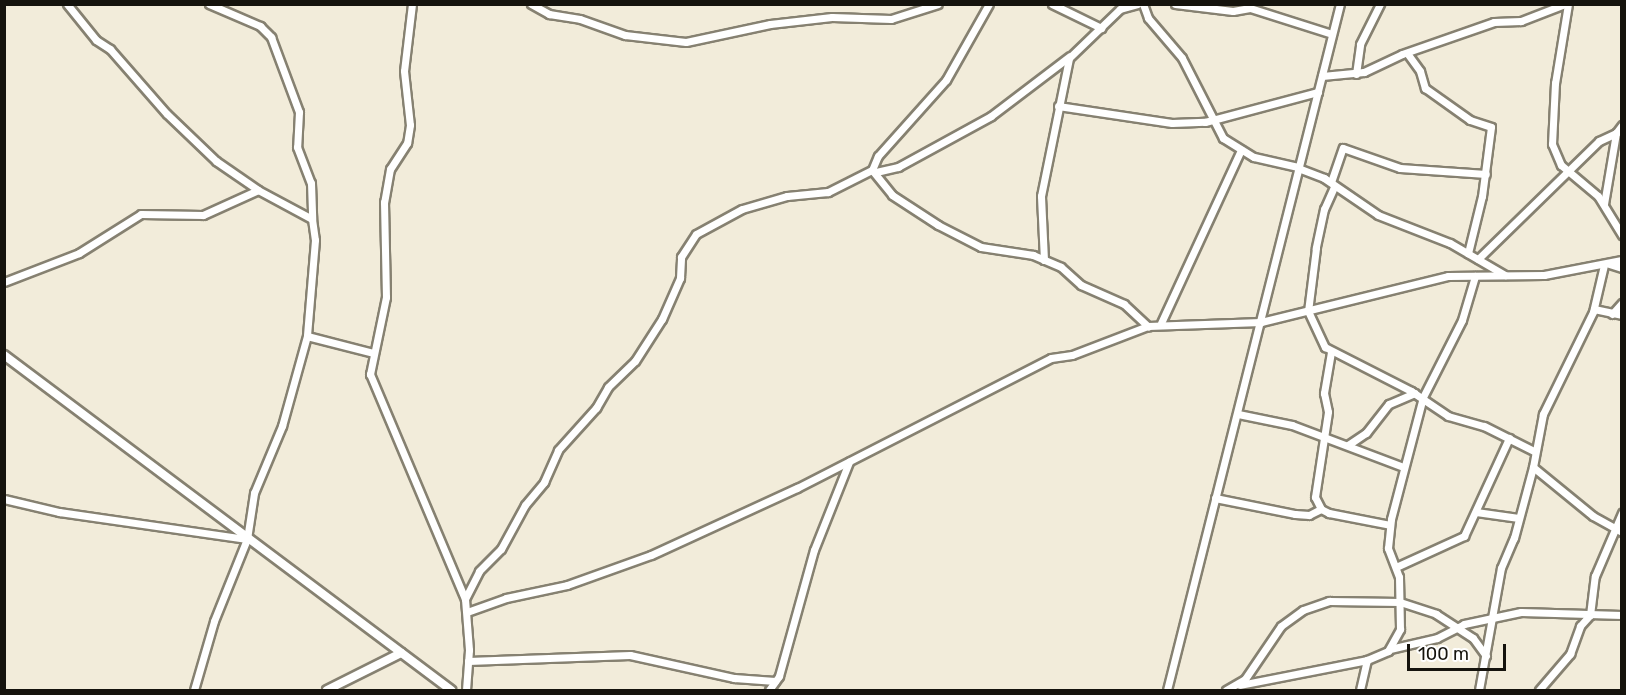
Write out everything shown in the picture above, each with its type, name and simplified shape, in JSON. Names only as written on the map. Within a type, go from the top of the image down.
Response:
[{"type":"street","points":[[67,4],[167,114],[216,161],[258,190],[312,219]]},
{"type":"street","points":[[194,690],[214,621],[247,539],[255,493],[282,426],[307,336],[315,240],[311,183],[297,147],[299,112],[271,37],[260,26],[209,4]]},
{"type":"street","points":[[412,4],[404,71],[410,124],[407,143],[390,170],[383,210],[386,297],[370,374],[465,599],[468,661],[466,690]]},
{"type":"street","points":[[531,4],[549,14],[580,20],[625,35],[686,42],[770,24],[832,17],[891,19],[938,4]]},
{"type":"street","points":[[874,171],[878,156],[946,80],[989,4]]},
{"type":"street","points":[[1052,4],[1101,28]]},
{"type":"street","points":[[465,599],[479,571],[501,549],[525,505],[544,482],[558,450],[635,361],[662,319],[680,278],[681,257],[696,234],[742,210],[787,196],[828,192],[874,171],[898,167],[991,116],[1070,56],[1120,9],[1137,4]]},
{"type":"street","points":[[1143,4],[1148,18],[1182,58],[1223,138],[1254,157],[1298,168],[1333,184],[1378,215],[1468,253],[1505,275]]},
{"type":"street","points":[[1175,4],[1233,11],[1250,8],[1332,34]]},
{"type":"street","points":[[1167,690],[1340,4]]},
{"type":"street","points":[[1356,74],[1360,44],[1380,4]]},
{"type":"street","points":[[1322,76],[1356,74],[1494,22],[1521,21],[1567,4],[1556,82],[1552,133],[1557,159],[1567,173],[1587,186],[1604,204],[1622,235]]},
{"type":"street","points":[[1407,53],[1420,71],[1425,88],[1470,120],[1491,127],[1486,174],[1468,253]]},
{"type":"street","points":[[1044,260],[1041,196],[1070,56]]},
{"type":"street","points":[[1058,110],[1172,123],[1212,119],[1318,92]]},
{"type":"street","points":[[1604,204],[1616,133],[1622,125]]},
{"type":"street","points":[[1478,259],[1599,141],[1616,133]]},
{"type":"street","points":[[1321,509],[1314,489],[1322,438],[1330,352],[1308,311],[1316,248],[1324,210],[1344,148],[1400,168],[1486,174]]},
{"type":"street","points":[[1161,323],[1241,150]]},
{"type":"street","points":[[874,171],[900,202],[974,244],[1044,260],[1061,267],[1081,285],[1124,304],[1148,326]]},
{"type":"street","points":[[4,282],[79,253],[141,214],[203,215],[258,190]]},
{"type":"street","points":[[467,612],[506,598],[567,585],[651,555],[849,462],[1051,358],[1072,355],[1148,326],[1161,323],[1261,322],[1448,276],[1544,275],[1622,260]]},
{"type":"street","points":[[1607,264],[1622,268]]},
{"type":"street","points":[[1479,690],[1501,568],[1533,467],[1534,451],[1543,414],[1594,309],[1607,264]]},
{"type":"street","points":[[1390,649],[1400,629],[1400,602],[1396,567],[1388,548],[1390,525],[1403,467],[1426,389],[1462,320],[1475,276]]},
{"type":"street","points":[[1612,314],[1622,303]]},
{"type":"street","points":[[1594,309],[1622,315]]},
{"type":"street","points":[[307,336],[373,353]]},
{"type":"street","points":[[1330,352],[1414,394],[1422,402],[1456,420],[1509,438],[1534,451]]},
{"type":"street","points":[[4,355],[451,690]]},
{"type":"street","points":[[1347,445],[1366,433],[1389,404],[1426,389]]},
{"type":"street","points":[[1238,414],[1292,425],[1403,467]]},
{"type":"street","points":[[1396,567],[1456,542],[1476,512],[1509,438]]},
{"type":"street","points":[[769,690],[775,681],[805,592],[814,550],[849,462]]},
{"type":"street","points":[[1533,467],[1618,530]]},
{"type":"street","points":[[1215,498],[1295,514],[1309,515],[1321,509],[1352,520],[1390,525]]},
{"type":"street","points":[[4,499],[59,512],[247,539]]},
{"type":"street","points":[[1476,512],[1518,518]]},
{"type":"street","points":[[1539,690],[1570,654],[1580,626],[1590,615],[1595,576],[1618,530],[1622,513]]},
{"type":"street","points":[[1235,686],[1253,668],[1281,626],[1303,610],[1329,601],[1400,602],[1457,626],[1473,638],[1486,656]]},
{"type":"street","points":[[1226,690],[1235,686],[1367,660],[1390,649],[1437,638],[1457,626],[1493,618],[1528,612],[1622,615]]},
{"type":"street","points":[[327,690],[401,653]]},
{"type":"street","points":[[468,661],[630,655],[734,678],[775,681]]},
{"type":"street","points":[[1360,690],[1367,660]]}]
